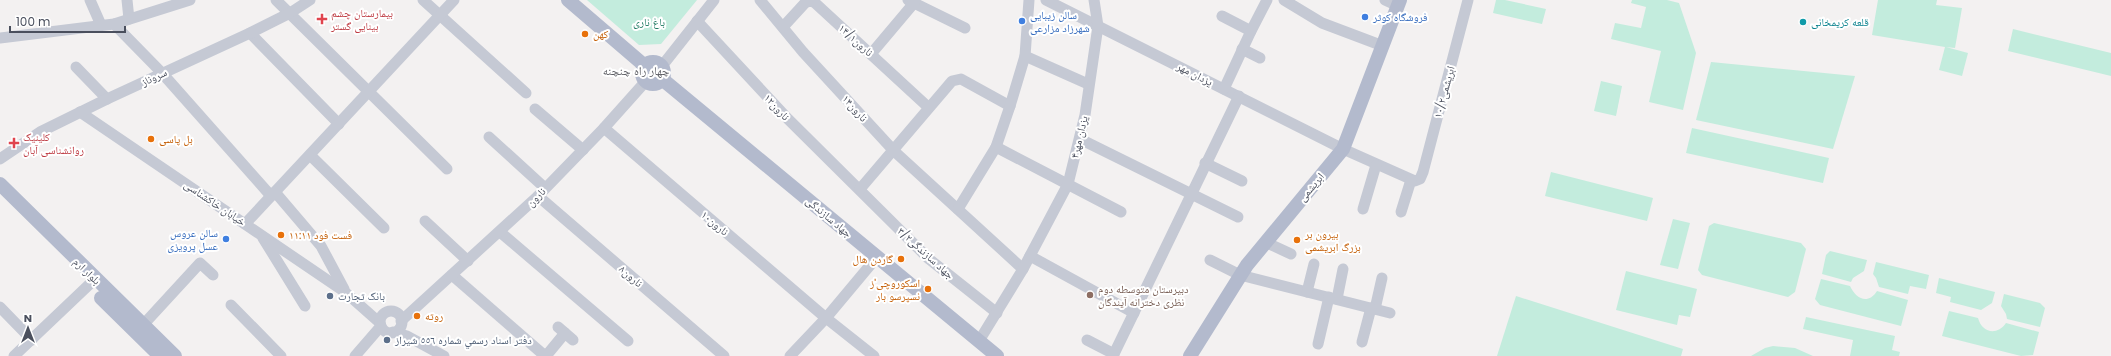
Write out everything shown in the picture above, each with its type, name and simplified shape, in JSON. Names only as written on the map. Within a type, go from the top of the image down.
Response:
[{"type":"main road","points":[[568,0],[645,66]]},
{"type":"main road","name":"ابریشمی","points":[[1190,356],[1240,275],[1265,242],[1343,149],[1399,3]]},
{"type":"main road","points":[[653,62],[662,73],[653,83],[646,81],[642,72],[645,66],[653,62]]},
{"type":"main road","name":"جهاد سازندگی","points":[[662,73],[877,257],[997,356]]},
{"type":"main road","name":"بلوار ارم","points":[[0,184],[161,356]]},
{"type":"main road","name":"بلوار ارم","points":[[0,198],[92,283],[143,324],[175,356]]},
{"type":"street","points":[[90,0],[101,25]]},
{"type":"street","points":[[127,0],[129,19]]},
{"type":"street","points":[[0,38],[114,24],[190,0]]},
{"type":"street","points":[[276,0],[370,91],[447,169]]},
{"type":"street","name":"سروناز","points":[[0,159],[40,132],[162,73],[250,33],[290,13],[310,0]]},
{"type":"street","points":[[424,0],[526,93]]},
{"type":"street","points":[[245,224],[454,0]]},
{"type":"street","points":[[662,73],[714,0]]},
{"type":"street","name":"نارون۱۴","points":[[760,0],[894,151],[1023,269]]},
{"type":"street","points":[[958,209],[996,147],[1010,106],[1025,56],[1029,0]]},
{"type":"street","name":"یزدان مهر","points":[[1046,0],[1343,149],[1413,181]]},
{"type":"street","name":"یزدان مهر۴","points":[[979,341],[1023,269],[1068,184],[1080,139],[1098,26],[1094,0]]},
{"type":"street","points":[[1224,89],[1242,49],[1268,0]]},
{"type":"street","points":[[1284,0],[1322,23],[1383,46]]},
{"type":"street","points":[[1385,0],[1399,3]]},
{"type":"street","name":"۱۰/۲ابریشمی","points":[[1401,212],[1413,181],[1420,179],[1423,172],[1468,0]]},
{"type":"street","name":"۱۴/۱نارون","points":[[783,27],[805,3],[809,1],[814,2],[928,107]]},
{"type":"street","points":[[871,54],[910,2],[965,28]]},
{"type":"street","points":[[1222,16],[1251,31]]},
{"type":"street","name":"نارون۱۲","points":[[697,22],[788,119],[860,189]]},
{"type":"street","points":[[114,24],[162,73],[214,133],[321,246],[348,294]]},
{"type":"street","points":[[250,33],[339,124]]},
{"type":"street","points":[[1242,49],[1260,58]]},
{"type":"street","points":[[1025,56],[1088,84]]},
{"type":"street","points":[[76,67],[107,99]]},
{"type":"street","points":[[860,189],[894,151],[928,107],[955,79],[961,79],[1010,106]]},
{"type":"street","name":"نارون","points":[[396,317],[418,306],[500,232],[583,150],[646,81]]},
{"type":"street","points":[[1088,340],[1113,355],[1190,192],[1238,96]]},
{"type":"street","points":[[535,109],[583,150]]},
{"type":"street","name":"خیابان خاکشناسی","points":[[80,112],[366,306],[396,317],[426,345]]},
{"type":"street","name":"نارون۱۰","points":[[604,128],[826,318],[874,356]]},
{"type":"street","name":"نارون۸","points":[[489,137],[542,192],[724,356]]},
{"type":"street","points":[[1080,139],[1238,217]]},
{"type":"street","points":[[996,147],[1121,212]]},
{"type":"street","points":[[310,155],[384,228]]},
{"type":"street","points":[[1205,163],[1242,181]]},
{"type":"street","points":[[1363,209],[1376,164]]},
{"type":"street","name":"۳/۲جهاد سازندگی","points":[[860,189],[929,259],[997,313]]},
{"type":"street","points":[[425,221],[468,261]]},
{"type":"street","points":[[500,232],[628,341]]},
{"type":"street","points":[[261,234],[305,306]]},
{"type":"street","points":[[1265,242],[1291,254]]},
{"type":"street","points":[[1030,256],[1134,312]]},
{"type":"street","points":[[790,356],[826,318],[877,257]]},
{"type":"street","points":[[1210,260],[1240,275],[1390,312]]},
{"type":"street","points":[[143,324],[200,263],[213,276]]},
{"type":"street","points":[[1307,292],[1314,264]]},
{"type":"street","points":[[1318,344],[1343,269]]},
{"type":"street","points":[[452,276],[545,356],[565,333]]},
{"type":"street","points":[[1362,342],[1382,278]]},
{"type":"street","points":[[14,356],[92,283]]},
{"type":"street","name":"خیابان خاکشناسی","points":[[348,294],[385,328],[426,345],[444,356]]},
{"type":"street","points":[[231,305],[281,356]]},
{"type":"street","points":[[0,307],[32,340]]},
{"type":"street","points":[[354,356],[385,328],[399,329],[396,317],[382,316],[385,328]]},
{"type":"green space","name":"باغ ناری","points":[[587,0],[697,0],[661,44],[639,45]]},
{"type":"green space","points":[[1496,0],[1505,0],[1546,9],[1542,24],[1493,13]]},
{"type":"green space","points":[[1632,0],[1667,0],[1679,3],[1696,53],[1683,110],[1649,102],[1661,51],[1611,39],[1615,23],[1641,28],[1646,7],[1631,3]]},
{"type":"green space","points":[[1878,0],[1937,0],[1936,5],[1962,8],[1955,48],[1946,47],[1968,53],[1962,76],[1939,70],[1945,47],[1872,35]]},
{"type":"green space","points":[[2013,29],[2111,53],[2111,76],[2008,51]]},
{"type":"green space","points":[[1711,62],[1855,76],[1833,149],[1696,120]]},
{"type":"green space","points":[[1601,81],[1622,86],[1616,116],[1594,111]]},
{"type":"green space","points":[[1692,128],[1829,158],[1823,183],[1686,153]]},
{"type":"green space","points":[[1551,172],[1653,198],[1647,221],[1545,196]]},
{"type":"green space","points":[[1673,219],[1690,223],[1678,269],[1660,265]]},
{"type":"green space","points":[[1714,223],[1801,243],[1806,249],[1795,292],[1788,297],[1702,275],[1698,270],[1709,226]]},
{"type":"green space","points":[[1830,251],[1867,260],[1864,271],[1853,278],[1851,282],[1822,274],[1826,255]]},
{"type":"green space","points":[[1876,262],[1929,275],[1926,289],[1910,286],[1908,294],[1879,287],[1873,274]]},
{"type":"green space","points":[[1626,271],[1697,289],[1690,317],[1679,315],[1677,325],[1616,310]]},
{"type":"green space","points":[[1939,278],[1995,292],[1992,303],[1981,310],[1950,302],[1951,297],[1936,293]]},
{"type":"green space","points":[[1821,279],[1850,286],[1855,294],[1862,299],[1870,298],[1877,291],[1908,300],[1901,326],[1820,305],[1815,299]]},
{"type":"green space","points":[[2004,294],[2040,303],[2045,308],[2040,327],[2007,319],[2001,306]]},
{"type":"green space","points":[[1516,296],[1683,349],[1681,356],[1497,356]]},
{"type":"green space","points":[[1949,311],[1978,318],[1983,327],[1990,331],[1998,330],[2006,323],[2039,332],[2033,355],[2021,356],[1942,336]]},
{"type":"green space","points":[[1806,317],[1895,336],[1892,350],[1900,352],[1899,356],[1850,356],[1853,340],[1803,329]]},
{"type":"green space","points":[[1773,346],[1795,348],[1813,356],[1751,356],[1765,348]]},
{"type":"place","name":"فروشگاه کوثر","points":[[1365,17]]},
{"type":"place","name":"بیمارستان چشم بینایی گستر","points":[[322,19]]},
{"type":"place","name":"سالن زیبایی شهرزاد مزارعی","points":[[1022,21]]},
{"type":"place","name":"قلعه کریمخانی","points":[[1803,22]]},
{"type":"place","name":"کهن","points":[[585,34]]},
{"type":"place","name":"بل پاسی","points":[[151,139]]},
{"type":"place","name":"کلینیک روانشناسی آبان","points":[[14,143]]},
{"type":"place","name":"فست فود ۱۱:۱۱","points":[[281,235]]},
{"type":"place","name":"سالن عروس عسل پرویزی","points":[[226,239]]},
{"type":"place","name":"بیرون بر بزرگ ابریشمی","points":[[1297,240]]},
{"type":"place","name":"گاردن هال","points":[[901,259]]},
{"type":"place","name":"اسکوروچی'ز نسپرسو بار","points":[[928,289]]},
{"type":"place","name":"دبیرستان متوسطه دوم نظری دخترانه آیندگان","points":[[1090,295]]},
{"type":"place","name":"بانک تجارت","points":[[330,296]]},
{"type":"place","name":"روته","points":[[417,316]]},
{"type":"place","name":"دفتر اسناد رسمي شماره ٥٥٦ شيراز","points":[[387,340]]},
{"type":"district","name":"چهار راه چنچنه","points":[[636,70]]}]
